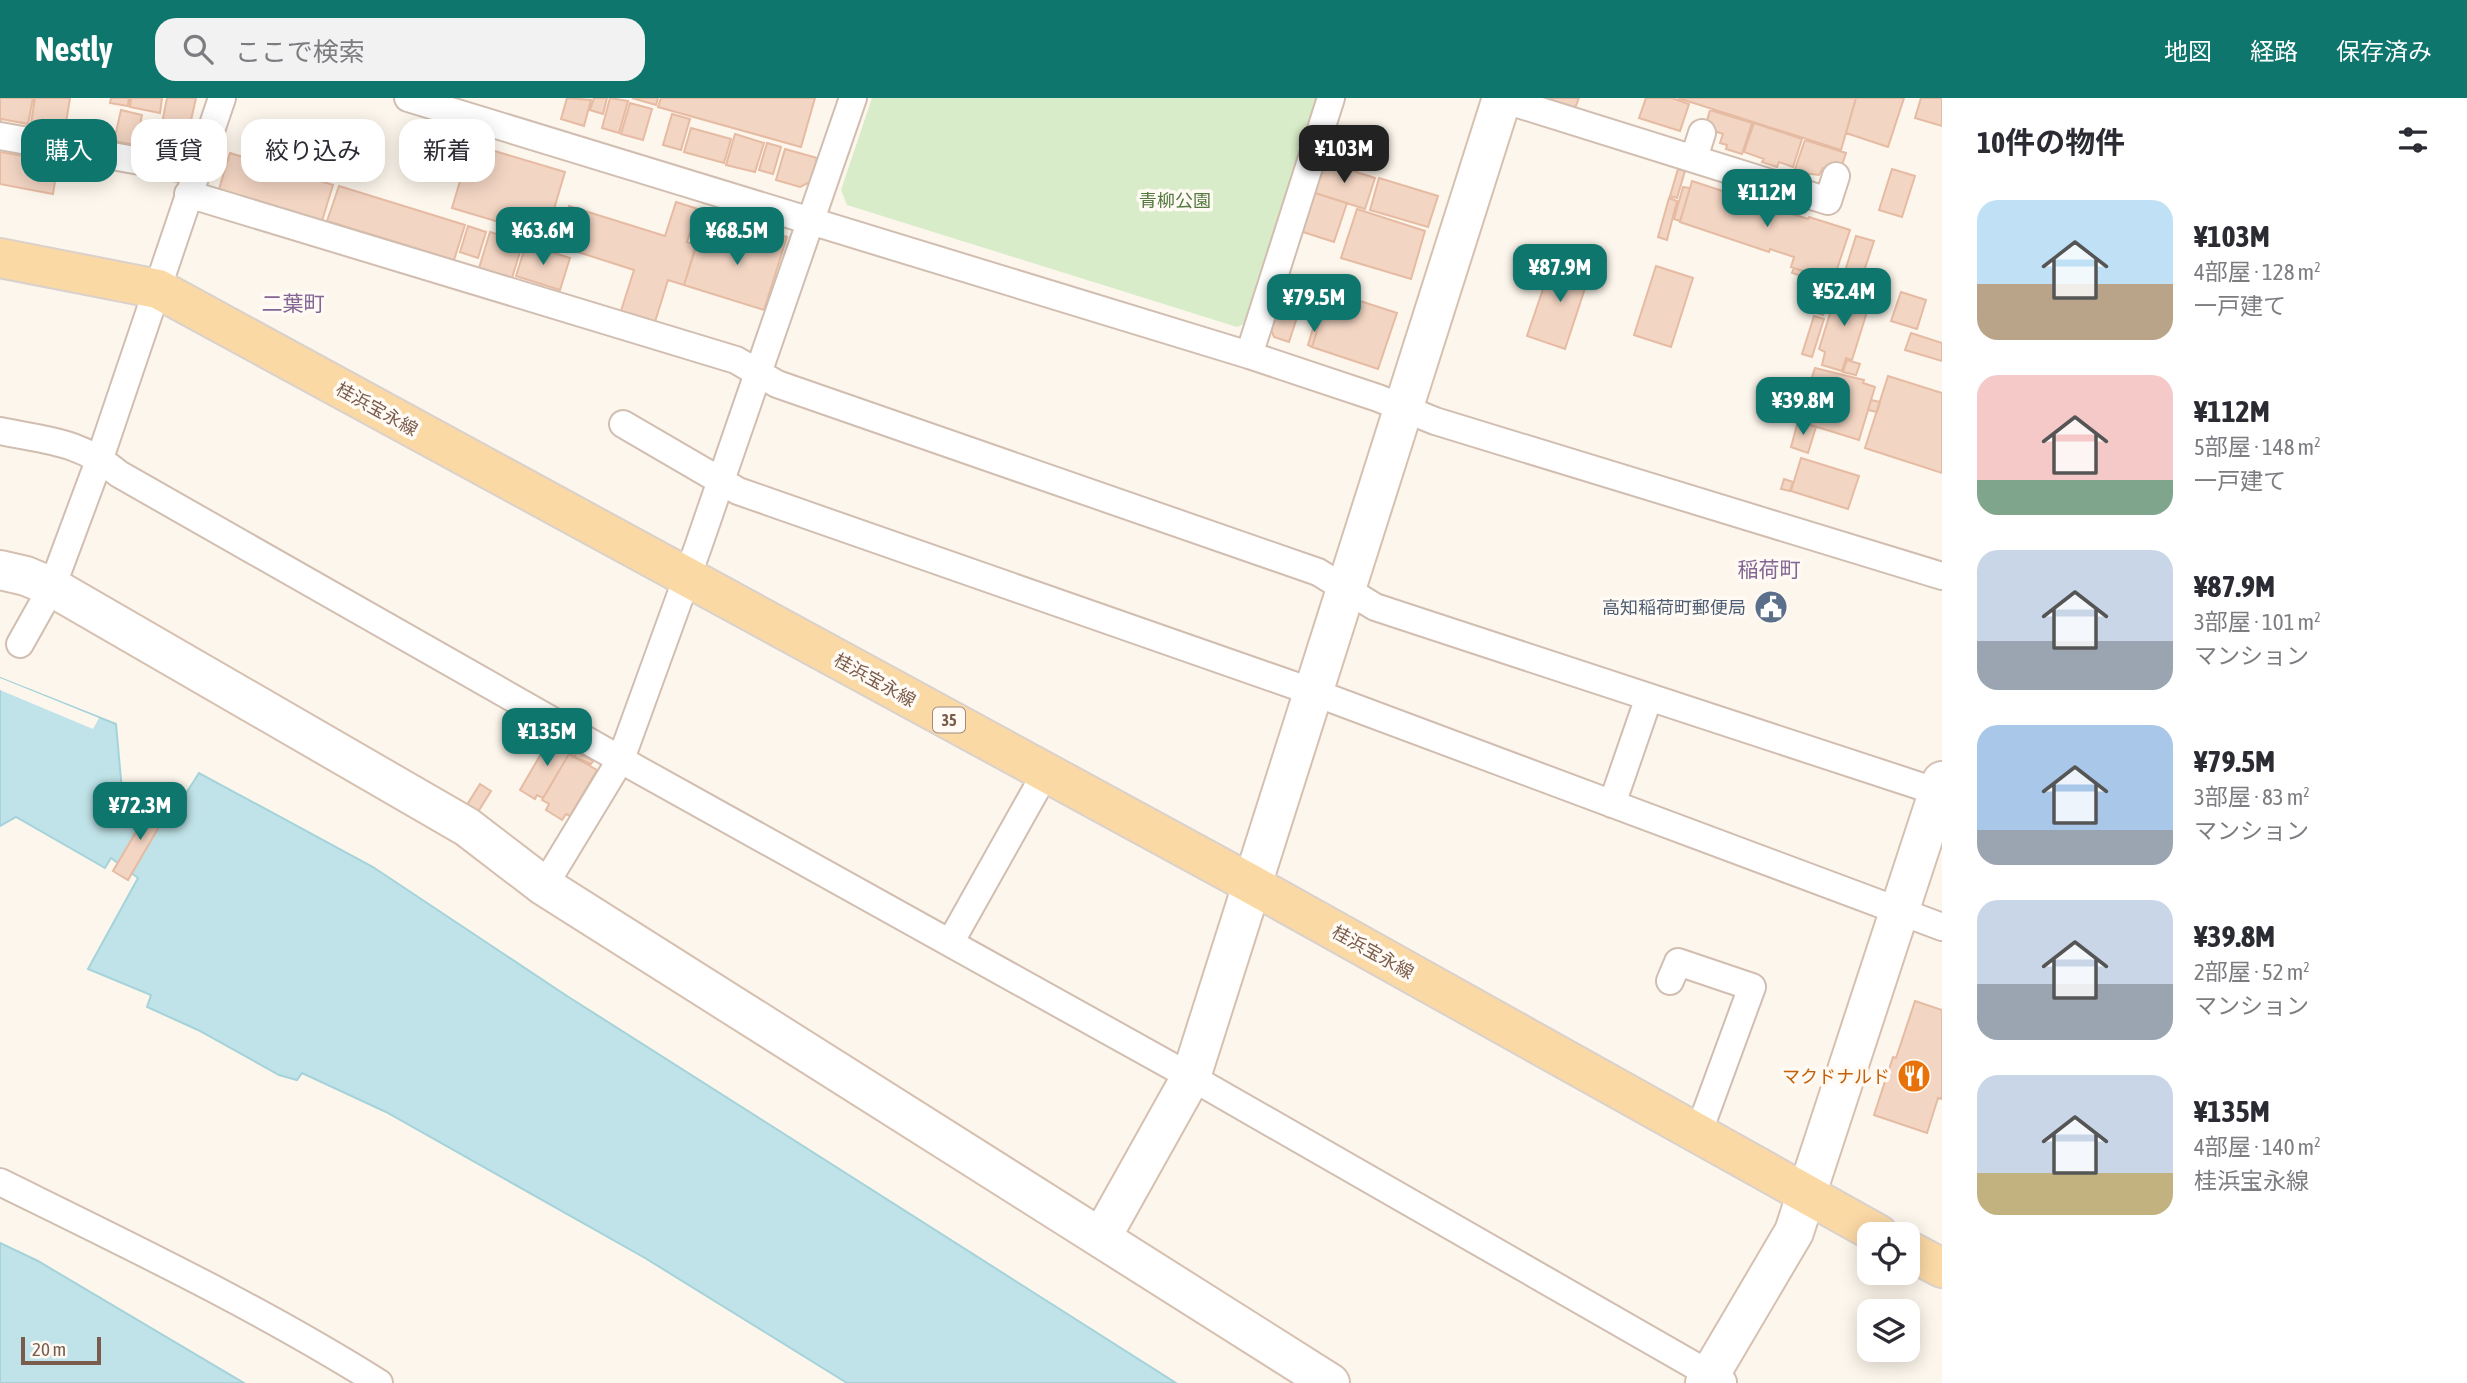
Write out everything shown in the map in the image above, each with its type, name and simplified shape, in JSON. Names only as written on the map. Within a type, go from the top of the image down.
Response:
[{"type":"main road","name":"桂浜宝永線","points":[[0,258],[158,289],[1251,884],[1857,1222]]},
{"type":"main road","points":[[1920,1256],[1942,1268]]},
{"type":"street","points":[[214,119],[222,98]]},
{"type":"street","points":[[408,98],[1249,355],[1446,424],[1942,576]]},
{"type":"street","points":[[544,886],[621,759],[852,98]]},
{"type":"street","points":[[1249,355],[1331,98]]},
{"type":"street","points":[[1101,1238],[1191,1077],[1502,99],[1828,201],[1836,176]]},
{"type":"street","points":[[1694,158],[1702,133]]},
{"type":"street","points":[[0,136],[131,167]]},
{"type":"street","points":[[0,431],[75,446],[100,458],[119,474],[621,759],[1191,1077],[1714,1380],[1794,1232],[1940,787],[1649,697],[1375,607],[1318,572],[777,384],[736,360],[192,182],[100,458],[52,587],[20,644]]},
{"type":"street","points":[[623,424],[738,491],[1313,692],[1942,927]]},
{"type":"street","points":[[0,570],[26,576],[52,587],[467,827],[544,886],[1330,1383]]},
{"type":"street","points":[[1612,804],[1649,697]]},
{"type":"street","points":[[950,943],[1046,772]]},
{"type":"street","points":[[1670,981],[1678,962],[1752,987],[1698,1135]]},
{"type":"street","points":[[0,1182],[170,1267],[379,1383]]},
{"type":"green space","name":"青柳公園","points":[[872,98],[1321,98],[1248,322],[1237,327],[847,205],[841,190]]},
{"type":"water","points":[[0,678],[116,724],[122,791],[135,805],[167,823],[199,773],[373,867],[567,996],[1176,1383],[847,1383],[645,1258],[386,1112],[302,1073],[297,1080],[279,1075],[198,1030],[147,1007],[151,995],[88,969],[138,878],[111,858],[105,868],[16,817],[0,826]]},
{"type":"water","points":[[0,1243],[38,1261],[244,1383],[0,1383]]},
{"type":"pier","points":[[0,678],[99,718],[93,729],[0,690]]},
{"type":"building","points":[[0,98],[33,98],[29,119],[21,119],[21,123],[1,119],[0,124]]},
{"type":"building","points":[[35,98],[70,98],[67,119],[32,119]]},
{"type":"building","points":[[111,98],[129,98],[128,106],[110,103]]},
{"type":"building","points":[[131,98],[162,98],[160,113],[130,107]]},
{"type":"building","points":[[167,98],[196,98],[191,119],[163,119]]},
{"type":"building","points":[[567,98],[591,100],[584,126],[561,119]]},
{"type":"building","points":[[594,98],[607,98],[603,114],[590,110]]},
{"type":"building","points":[[610,98],[628,101],[619,133],[602,128]]},
{"type":"building","points":[[632,98],[658,98],[656,105]]},
{"type":"building","points":[[661,98],[815,98],[801,147],[658,107]]},
{"type":"building","points":[[1538,98],[1579,98],[1572,109]]},
{"type":"building","points":[[1646,98],[1672,98],[1689,104],[1680,131],[1639,118]]},
{"type":"building","points":[[1678,98],[1856,98],[1841,150]]},
{"type":"building","points":[[1856,98],[1904,98],[1888,147],[1846,133]]},
{"type":"building","points":[[1921,98],[1942,98],[1942,126],[1915,118]]},
{"type":"building","points":[[630,103],[652,109],[643,140],[621,134]]},
{"type":"building","points":[[121,110],[142,115],[141,119],[131,119],[131,144],[117,142]]},
{"type":"building","points":[[1710,110],[1752,123],[1742,154],[1726,149],[1727,145],[1720,143],[1723,134],[1705,128]]},
{"type":"building","points":[[672,114],[690,119],[681,150],[663,145]]},
{"type":"building","points":[[1754,123],[1802,139],[1793,167],[1779,162],[1777,167],[1744,152]]},
{"type":"building","points":[[691,128],[731,139],[724,163],[684,152]]},
{"type":"building","points":[[735,134],[764,143],[755,172],[726,165]]},
{"type":"building","points":[[1805,140],[1846,153],[1839,174],[1823,168],[1819,175],[1794,172]]},
{"type":"building","points":[[767,143],[781,147],[773,174],[759,170]]},
{"type":"building","points":[[785,149],[817,158],[810,182],[800,187],[776,180]]},
{"type":"building","points":[[495,151],[565,172],[546,236],[452,208],[460,182],[495,182]]},
{"type":"building","points":[[0,152],[21,156],[21,182],[55,182],[53,194],[0,184]]},
{"type":"building","points":[[230,153],[241,156],[241,182],[323,182],[333,185],[322,221],[219,189],[221,182],[227,182]]},
{"type":"building","points":[[1322,161],[1375,178],[1365,209],[1312,192]]},
{"type":"building","points":[[1678,169],[1685,171],[1677,198],[1670,196]]},
{"type":"building","points":[[1892,169],[1915,176],[1902,217],[1879,210]]},
{"type":"building","points":[[1379,178],[1438,196],[1428,227],[1370,210]]},
{"type":"building","points":[[1692,181],[1850,230],[1833,281],[1791,267],[1794,257],[1770,249],[1769,252],[1680,222]]},
{"type":"building","points":[[339,186],[465,225],[454,260],[327,221]]},
{"type":"building","points":[[1683,187],[1690,188],[1680,221],[1674,219]]},
{"type":"building","points":[[1312,192],[1347,203],[1334,242],[1300,231]]},
{"type":"building","points":[[1669,198],[1677,201],[1667,240],[1658,237]]},
{"type":"building","points":[[676,202],[698,209],[687,242],[696,245],[684,285],[668,280],[654,325],[620,314],[634,270],[556,245],[569,206],[665,236]]},
{"type":"building","points":[[1357,209],[1425,231],[1411,279],[1341,258]]},
{"type":"building","points":[[468,226],[486,232],[478,258],[460,252]]},
{"type":"building","points":[[750,226],[787,237],[764,310],[684,285],[700,234],[743,248]]},
{"type":"building","points":[[490,232],[523,242],[512,278],[479,268]]},
{"type":"building","points":[[1856,236],[1874,241],[1858,289],[1841,284]]},
{"type":"building","points":[[526,244],[570,258],[560,290],[516,276]]},
{"type":"building","points":[[1572,260],[1592,267],[1565,349],[1527,336],[1552,263],[1568,269]]},
{"type":"building","points":[[1656,266],[1693,278],[1671,347],[1634,335]]},
{"type":"building","points":[[1794,268],[1831,281],[1830,286],[1792,273]]},
{"type":"building","points":[[1284,280],[1307,287],[1289,342],[1274,337],[1270,327]]},
{"type":"building","points":[[1838,288],[1871,299],[1852,360],[1846,358],[1842,371],[1822,365],[1825,352],[1819,349]]},
{"type":"building","points":[[1329,291],[1397,313],[1378,369],[1312,347]]},
{"type":"building","points":[[1901,292],[1926,300],[1917,329],[1891,321]]},
{"type":"building","points":[[1821,299],[1828,302],[1823,315],[1817,313]]},
{"type":"building","points":[[1814,316],[1824,319],[1812,357],[1802,354]]},
{"type":"building","points":[[1315,322],[1319,324],[1312,347],[1308,345]]},
{"type":"building","points":[[1911,333],[1942,343],[1942,361],[1905,350]]},
{"type":"building","points":[[1847,360],[1860,364],[1856,375],[1843,372]]},
{"type":"building","points":[[1815,368],[1864,380],[1863,383],[1875,387],[1859,440],[1798,421]]},
{"type":"building","points":[[1888,376],[1942,393],[1942,473],[1865,448]]},
{"type":"building","points":[[1871,400],[1880,402],[1877,412],[1868,410]]},
{"type":"building","points":[[1798,421],[1816,427],[1808,453],[1791,447]]},
{"type":"building","points":[[1801,458],[1859,476],[1848,509],[1791,491]]},
{"type":"building","points":[[1784,479],[1793,482],[1790,491],[1781,489]]},
{"type":"building","points":[[552,735],[575,751],[572,755],[569,754],[543,798],[537,795],[535,799],[520,790]]},
{"type":"building","points":[[577,752],[593,761],[591,764],[574,757]]},
{"type":"building","points":[[569,754],[597,770],[570,816],[566,814],[562,820],[546,810],[549,804],[542,800]]},
{"type":"building","points":[[480,784],[491,791],[476,815],[465,808]]},
{"type":"building","points":[[152,805],[167,813],[128,880],[113,871]]},
{"type":"building","name":"マクドナルド","points":[[1915,1001],[1942,1010],[1942,1094],[1941,1099],[1938,1098],[1927,1133],[1874,1115]]},
{"type":"place","name":"高知稲荷町郵便局","points":[[1771,607]]},
{"type":"place","name":"マクドナルド","points":[[1914,1076]]},
{"type":"district","name":"二葉町","points":[[293,303]]},
{"type":"district","name":"稲荷町","points":[[1769,569]]}]
